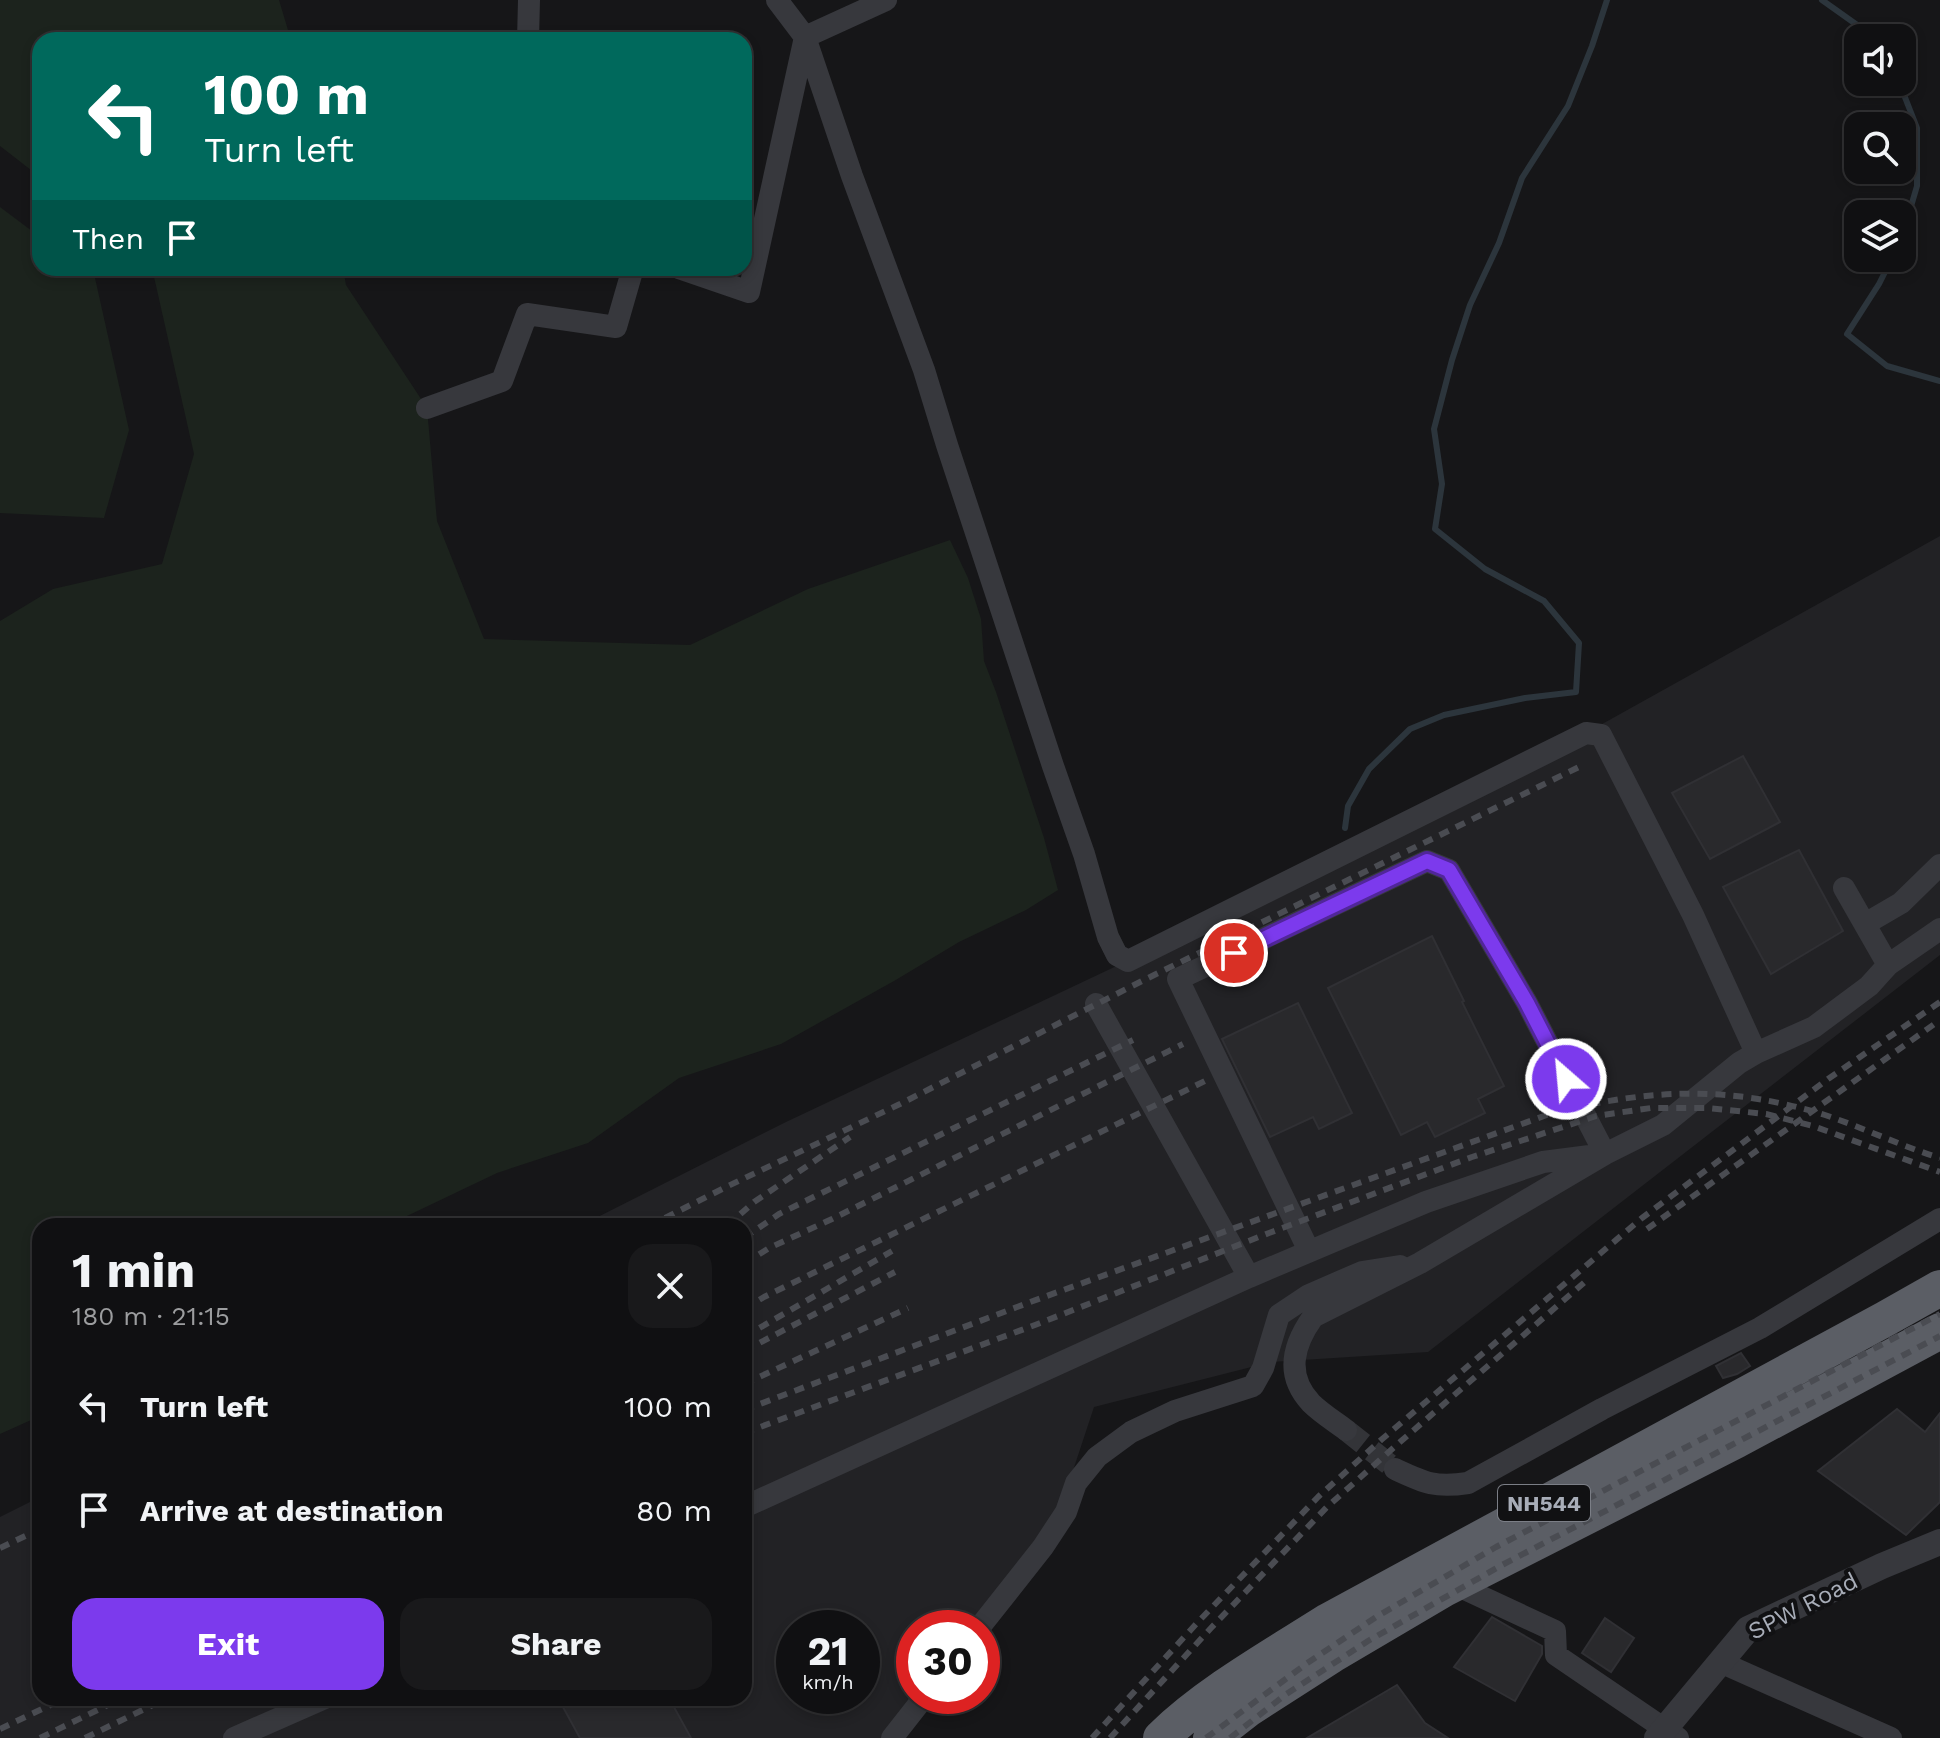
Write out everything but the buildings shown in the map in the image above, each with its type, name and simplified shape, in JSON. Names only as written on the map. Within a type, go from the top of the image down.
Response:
[{"type":"highway","name":"NH544","points":[[1161,1738],[1245,1673],[1328,1621],[1940,1288]]},
{"type":"highway","name":"NH544","points":[[1211,1738],[1296,1678],[1454,1584],[1737,1440],[1940,1331]]},
{"type":"street","points":[[528,32],[529,0]]},
{"type":"street","points":[[777,0],[805,37],[852,176],[924,370],[1084,854],[1108,937],[1117,955],[1128,961],[1586,733],[1601,735],[1693,915],[1756,1053]]},
{"type":"street","points":[[805,37],[886,0]]},
{"type":"street","points":[[702,276],[749,292],[805,37]]},
{"type":"street","points":[[427,408],[502,381],[527,314],[616,327],[631,276]]},
{"type":"street","points":[[1309,1251],[1178,979],[1427,861],[1449,870],[1527,1003],[1605,1154]]},
{"type":"street","points":[[1865,924],[1901,903],[1940,865]]},
{"type":"street","points":[[1844,888],[1888,965]]},
{"type":"street","points":[[1346,1430],[1312,1404],[1300,1389],[1295,1370],[1295,1350],[1302,1332],[1313,1317],[1420,1263],[1605,1154],[1663,1125],[1739,1063],[1814,1027],[1869,986],[1888,965],[1940,929]]},
{"type":"street","points":[[1096,1004],[1249,1277]]},
{"type":"street","points":[[752,1503],[1249,1277],[1426,1202],[1543,1162],[1605,1154]]},
{"type":"street","points":[[1395,1469],[1443,1487],[1468,1483],[1602,1409],[1760,1328],[1940,1219]]},
{"type":"street","points":[[993,1610],[1043,1547],[1066,1512],[1076,1483],[1097,1457],[1131,1432],[1175,1411],[1253,1386],[1272,1344],[1279,1315],[1309,1295],[1362,1272],[1420,1263]]},
{"type":"street","name":"SPW Road","points":[[1666,1735],[1748,1629],[1940,1542]]},
{"type":"street","points":[[1454,1584],[1555,1631],[1556,1655],[1666,1735]]},
{"type":"street","points":[[1720,1662],[1891,1738]]},
{"type":"street","points":[[234,1738],[307,1706]]},
{"type":"street","points":[[892,1738],[911,1714]]},
{"type":"shaded area","points":[[0,0],[279,0],[289,32],[32,32],[32,171],[0,146]]},
{"type":"shaded area","points":[[0,207],[32,231],[32,276],[95,278],[129,430],[104,518],[0,513]]},
{"type":"shaded area","points":[[154,276],[344,276],[346,285],[427,408],[437,521],[484,639],[690,645],[808,589],[950,540],[968,578],[981,619],[984,661],[1044,838],[1058,890],[1026,910],[959,942],[781,1044],[679,1078],[588,1143],[497,1173],[403,1218],[32,1218],[32,1420],[0,1434],[0,621],[53,589],[162,564],[194,454]]},
{"type":"shaded area","points":[[1940,536],[1940,955],[1428,1352],[1271,1362],[1094,1407],[1056,1522],[985,1610],[896,1610],[896,1714],[901,1714],[883,1738],[0,1738],[0,1517],[32,1501],[32,1706],[752,1706],[752,1218],[596,1218],[786,1122],[1358,852],[1586,733]]},
{"type":"waterway","points":[[1345,828],[1348,806],[1369,769],[1410,729],[1444,715],[1525,698],[1576,692],[1579,643],[1544,601],[1485,569],[1435,529],[1442,484],[1434,429],[1470,305],[1499,243],[1522,178],[1568,106],[1607,0]]},
{"type":"waterway","points":[[1822,0],[1856,24]]},
{"type":"waterway","points":[[1904,96],[1917,128],[1917,186],[1913,200]]},
{"type":"waterway","points":[[1885,272],[1847,334],[1887,366],[1940,381]]},
{"type":"tunnel","points":[[1346,1430],[1395,1469]]},
{"type":"railway","points":[[665,1218],[1581,766]]},
{"type":"railway","points":[[1092,1738],[1318,1497],[1381,1440],[1642,1218],[1828,1079],[1940,1002]]},
{"type":"railway","points":[[1647,1229],[1940,1020]]},
{"type":"railway","points":[[752,1233],[779,1214],[1133,1040]]},
{"type":"railway","points":[[752,1259],[1183,1044]]},
{"type":"railway","points":[[752,1304],[1207,1080]]},
{"type":"railway","points":[[752,1407],[1033,1301],[1555,1112],[1591,1104],[1690,1094],[1756,1099],[1825,1115],[1940,1158]]},
{"type":"railway","points":[[752,1430],[1472,1157],[1596,1116],[1651,1108],[1708,1108],[1766,1114],[1813,1126],[1940,1172]]},
{"type":"railway","points":[[736,1218],[754,1202],[850,1137]]},
{"type":"railway","points":[[752,1332],[892,1251]]},
{"type":"railway","points":[[752,1347],[895,1272]]},
{"type":"railway","points":[[1110,1738],[1327,1507],[1586,1281]]},
{"type":"railway","points":[[752,1380],[908,1308]]},
{"type":"railway","points":[[1206,1738],[1376,1617],[1496,1547],[1940,1314]]},
{"type":"railway","points":[[1230,1738],[1285,1695],[1368,1641],[1502,1565],[1940,1336]]},
{"type":"railway","points":[[0,1548],[32,1533]]},
{"type":"railway","points":[[0,1729],[48,1706]]},
{"type":"railway","points":[[40,1738],[106,1706]]},
{"type":"railway","points":[[85,1738],[151,1706]]},
{"type":"route","points":[[1234,953],[1427,861],[1449,870],[1527,1003],[1566,1079]]}]
